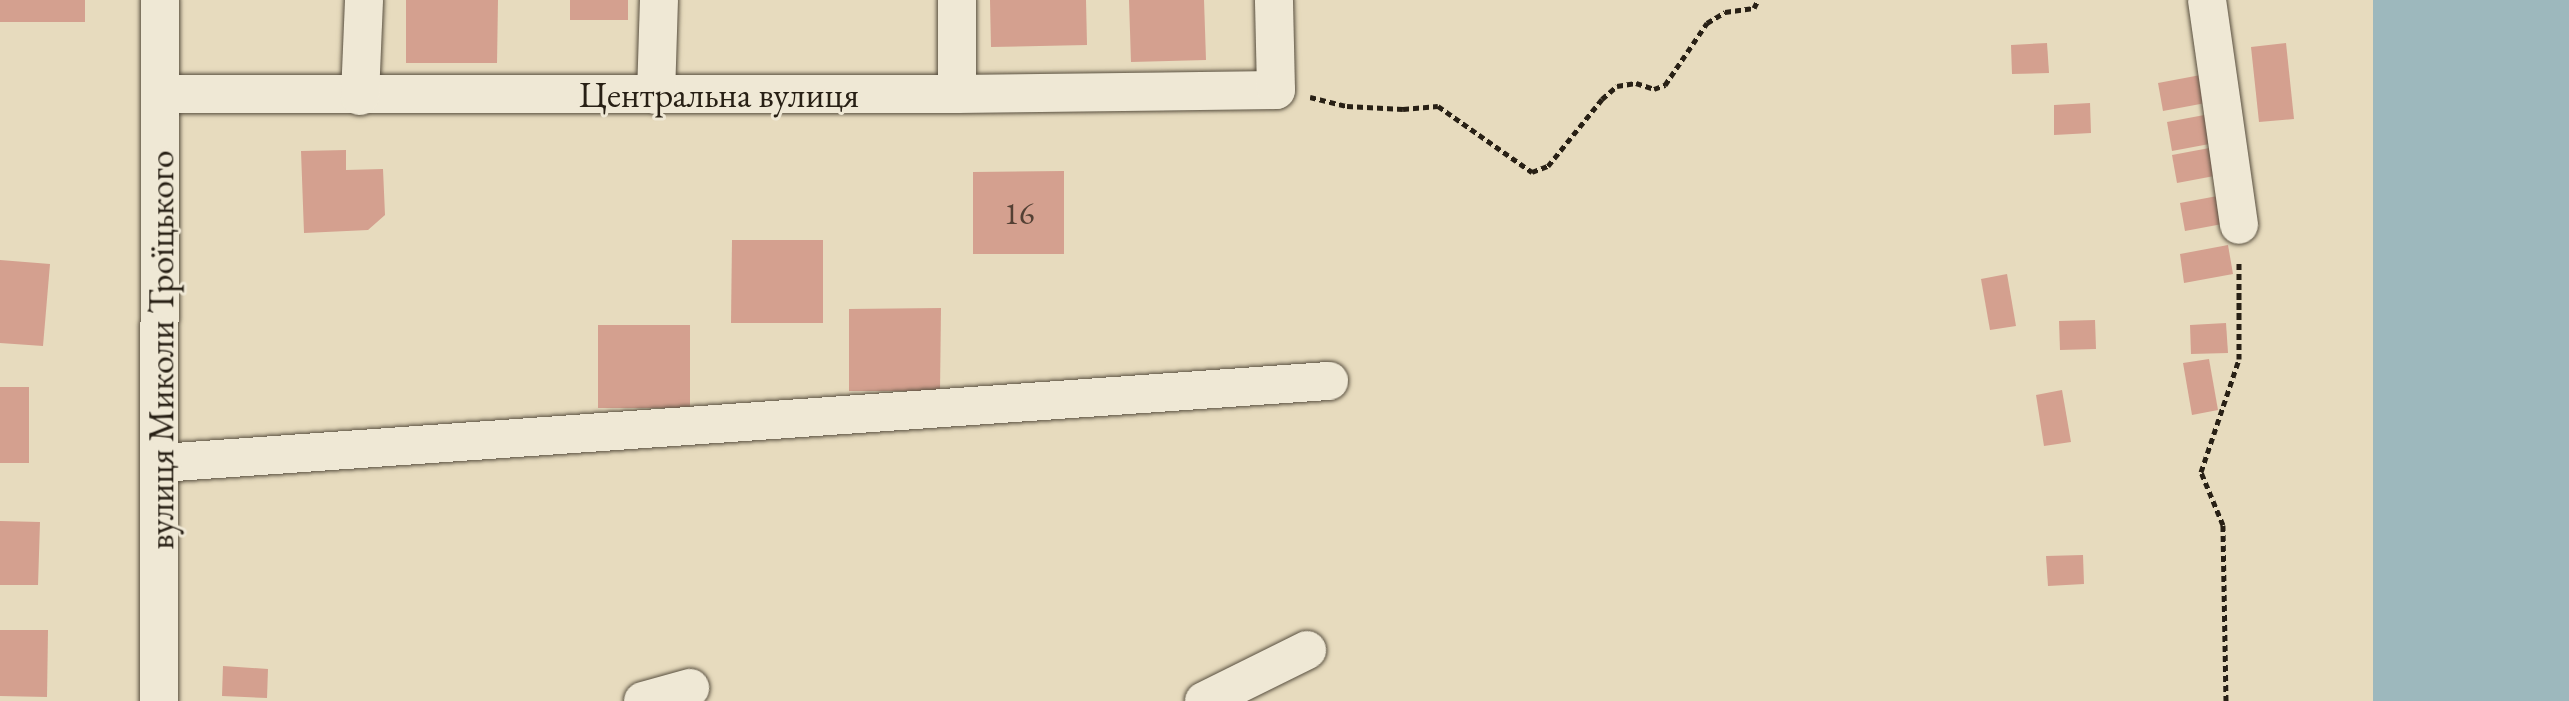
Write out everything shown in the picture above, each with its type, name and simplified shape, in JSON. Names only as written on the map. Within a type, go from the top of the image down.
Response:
[{"type":"street","name":"вулиця Миколи Троїцького","points":[[159,701],[160,0]]},
{"type":"street","points":[[360,96],[364,0]]},
{"type":"street","points":[[656,95],[659,0]]},
{"type":"street","points":[[957,0],[957,94]]},
{"type":"street","points":[[1274,0],[1276,90]]},
{"type":"street","points":[[2207,0],[2239,225]]},
{"type":"street","name":"Центральна вулиця","points":[[162,94],[957,94],[1276,90]]},
{"type":"street","points":[[161,463],[1329,381]]},
{"type":"street","points":[[1204,701],[1307,650]]},
{"type":"street","points":[[643,701],[690,688]]},
{"type":"path","points":[[1276,90],[1347,106],[1403,109],[1438,106],[1532,172],[1548,166],[1602,99],[1617,86],[1636,83],[1654,89],[1665,85],[1707,23],[1725,12],[1754,8],[1758,0]]},
{"type":"path","points":[[2226,701],[2223,525],[2201,472],[2239,359],[2239,225]]},
{"type":"water","points":[[2373,0],[2569,0],[2569,701],[2373,701]]},
{"type":"building","points":[[0,0],[85,0],[85,22],[0,22]]},
{"type":"building","points":[[406,0],[498,0],[497,63],[406,63]]},
{"type":"building","points":[[570,0],[628,0],[628,20],[570,20]]},
{"type":"building","points":[[990,0],[1086,0],[1087,45],[991,47]]},
{"type":"building","points":[[1129,0],[1204,0],[1206,60],[1131,62]]},
{"type":"building","points":[[2047,43],[2049,73],[2012,74],[2011,45]]},
{"type":"building","points":[[2286,43],[2294,119],[2259,122],[2251,47]]},
{"type":"building","points":[[2206,74],[2211,102],[2163,111],[2158,83]]},
{"type":"building","points":[[2090,103],[2091,133],[2054,135],[2054,105]]},
{"type":"building","points":[[2215,113],[2220,142],[2172,151],[2167,122]]},
{"type":"building","points":[[2220,146],[2225,174],[2177,183],[2172,155]]},
{"type":"building","points":[[346,150],[346,170],[383,169],[385,215],[368,230],[304,233],[301,151]]},
{"type":"building","points":[[1064,171],[1064,254],[973,254],[973,172]]},
{"type":"building","points":[[2228,194],[2233,222],[2185,231],[2180,203]]},
{"type":"building","points":[[732,240],[823,240],[823,323],[731,323]]},
{"type":"building","points":[[2228,245],[2233,274],[2184,283],[2180,254]]},
{"type":"building","points":[[0,260],[50,264],[43,346],[0,343]]},
{"type":"building","points":[[2007,274],[2016,326],[1990,330],[1981,279]]},
{"type":"building","points":[[941,308],[940,391],[849,391],[849,309]]},
{"type":"building","points":[[2095,320],[2096,349],[2060,350],[2059,321]]},
{"type":"building","points":[[2226,323],[2228,353],[2191,354],[2190,325]]},
{"type":"building","points":[[598,325],[690,325],[690,408],[598,408]]},
{"type":"building","points":[[2209,359],[2218,410],[2192,415],[2183,363]]},
{"type":"building","points":[[0,387],[29,387],[29,463],[0,463]]},
{"type":"building","points":[[2062,390],[2071,442],[2044,446],[2036,395]]},
{"type":"building","points":[[0,521],[40,522],[38,585],[0,585]]},
{"type":"building","points":[[2083,555],[2084,584],[2048,586],[2046,556]]},
{"type":"building","points":[[0,630],[48,630],[47,697],[0,696]]},
{"type":"building","points":[[223,666],[268,669],[267,698],[222,696]]}]
